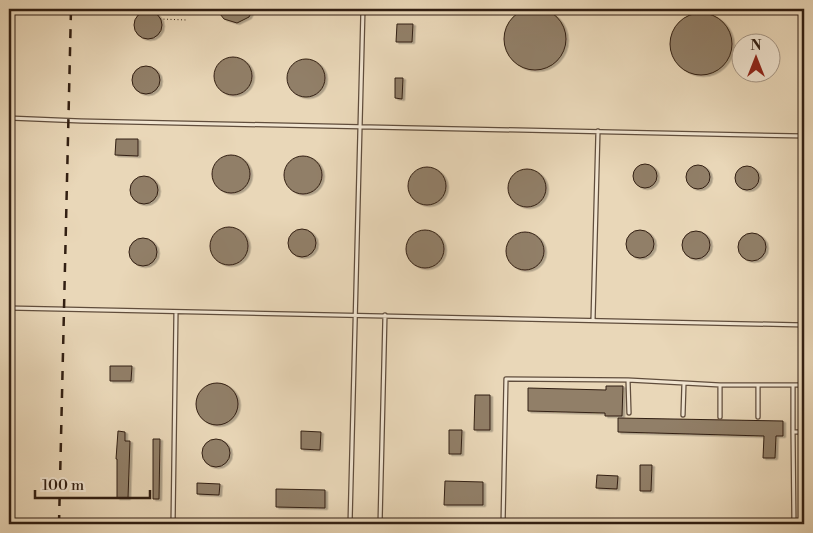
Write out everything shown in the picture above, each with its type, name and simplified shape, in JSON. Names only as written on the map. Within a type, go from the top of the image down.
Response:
[{"type":"lane","points":[[350,524],[363,9]]},
{"type":"lane","points":[[9,118],[804,136]]},
{"type":"lane","points":[[593,320],[598,131]]},
{"type":"lane","points":[[9,308],[804,325]]},
{"type":"lane","points":[[173,524],[176,312]]},
{"type":"lane","points":[[380,524],[386,315]]},
{"type":"lane","points":[[502,524],[506,379],[628,380],[720,385],[804,385]]},
{"type":"lane","points":[[628,380],[628,413]]},
{"type":"lane","points":[[683,415],[684,383]]},
{"type":"lane","points":[[720,385],[720,418]]},
{"type":"lane","points":[[758,385],[758,417]]},
{"type":"lane","points":[[793,385],[794,524]]},
{"type":"lane","points":[[793,432],[804,432]]},
{"type":"path","points":[[160,19],[187,20]]},
{"type":"building","points":[[529,8],[541,8],[557,17],[564,27],[566,39],[564,51],[557,61],[541,70],[529,70],[518,65],[509,56],[504,45],[504,33],[509,22],[518,13]]},
{"type":"building","points":[[216,9],[253,9],[249,17],[237,23],[224,19]]},
{"type":"building","points":[[148,11],[158,15],[162,25],[158,35],[148,39],[138,35],[134,25],[138,15]]},
{"type":"building","points":[[707,13],[718,18],[730,32],[730,56],[723,66],[713,73],[695,75],[689,73],[679,66],[672,56],[670,38],[672,32],[679,22],[689,15]]},
{"type":"building","points":[[397,24],[413,24],[412,42],[396,42]]},
{"type":"building","points":[[233,57],[246,63],[252,76],[246,89],[233,95],[220,89],[214,76],[220,63]]},
{"type":"building","points":[[306,59],[319,65],[325,78],[319,91],[306,97],[293,91],[287,78],[293,65]]},
{"type":"building","points":[[146,66],[156,70],[160,80],[156,90],[146,94],[136,90],[132,80],[136,70]]},
{"type":"building","points":[[395,78],[403,78],[402,99],[395,98]]},
{"type":"building","points":[[116,139],[138,139],[138,156],[115,155]]},
{"type":"building","points":[[231,155],[244,161],[250,174],[244,187],[231,193],[218,187],[212,174],[218,161]]},
{"type":"building","points":[[303,156],[316,162],[322,175],[316,188],[303,194],[290,188],[284,175],[290,162]]},
{"type":"building","points":[[645,164],[650,165],[656,171],[656,181],[650,187],[645,188],[640,187],[634,181],[633,176],[634,171],[640,165]]},
{"type":"building","points":[[698,165],[703,166],[709,172],[709,182],[703,188],[698,189],[693,188],[687,182],[686,177],[687,172],[693,166]]},
{"type":"building","points":[[747,166],[752,167],[758,173],[758,183],[752,189],[747,190],[742,189],[736,183],[735,178],[736,173],[742,167]]},
{"type":"building","points":[[427,167],[440,173],[446,186],[440,199],[427,205],[414,199],[408,186],[414,173]]},
{"type":"building","points":[[527,169],[540,175],[546,188],[540,201],[527,207],[514,201],[508,188],[514,175]]},
{"type":"building","points":[[144,176],[154,180],[158,190],[154,200],[144,204],[134,200],[130,190],[134,180]]},
{"type":"building","points":[[229,227],[242,233],[248,246],[242,259],[229,265],[216,259],[210,246],[216,233]]},
{"type":"building","points":[[302,229],[312,233],[316,243],[312,253],[302,257],[292,253],[288,243],[292,233]]},
{"type":"building","points":[[425,230],[438,236],[444,249],[438,262],[425,268],[412,262],[406,249],[412,236]]},
{"type":"building","points":[[640,230],[650,234],[654,244],[650,254],[640,258],[630,254],[626,244],[630,234]]},
{"type":"building","points":[[696,231],[706,235],[710,245],[706,255],[696,259],[686,255],[682,245],[686,235]]},
{"type":"building","points":[[525,232],[538,238],[544,251],[538,264],[525,270],[512,264],[506,251],[512,238]]},
{"type":"building","points":[[752,233],[762,237],[766,247],[762,257],[752,261],[742,257],[738,247],[742,237]]},
{"type":"building","points":[[143,238],[153,242],[157,252],[153,262],[143,266],[133,262],[129,252],[133,242]]},
{"type":"building","points":[[110,366],[132,366],[131,381],[110,381]]},
{"type":"building","points":[[217,383],[232,389],[238,404],[232,419],[217,425],[202,419],[196,404],[202,389]]},
{"type":"building","points":[[606,386],[623,386],[622,416],[605,416],[605,413],[528,411],[528,388],[606,390]]},
{"type":"building","points":[[475,395],[490,395],[490,430],[474,430]]},
{"type":"building","points":[[618,418],[783,421],[783,436],[776,436],[775,458],[763,458],[764,436],[618,432]]},
{"type":"building","points":[[449,430],[462,430],[461,454],[449,454]]},
{"type":"building","points":[[118,431],[125,432],[125,441],[130,441],[128,498],[117,498],[116,459]]},
{"type":"building","points":[[301,431],[321,432],[320,450],[301,449]]},
{"type":"building","points":[[153,439],[160,439],[159,499],[153,499]]},
{"type":"building","points":[[216,439],[226,443],[230,453],[226,463],[216,467],[206,463],[202,453],[206,443]]},
{"type":"building","points":[[640,465],[652,465],[651,491],[640,491]]},
{"type":"building","points":[[597,475],[618,476],[617,489],[596,488]]},
{"type":"building","points":[[445,481],[483,482],[483,505],[444,505]]},
{"type":"building","points":[[197,483],[220,484],[219,495],[197,494]]},
{"type":"building","points":[[276,489],[325,490],[325,508],[276,507]]},
{"type":"railway","points":[[59,524],[71,9]]}]
